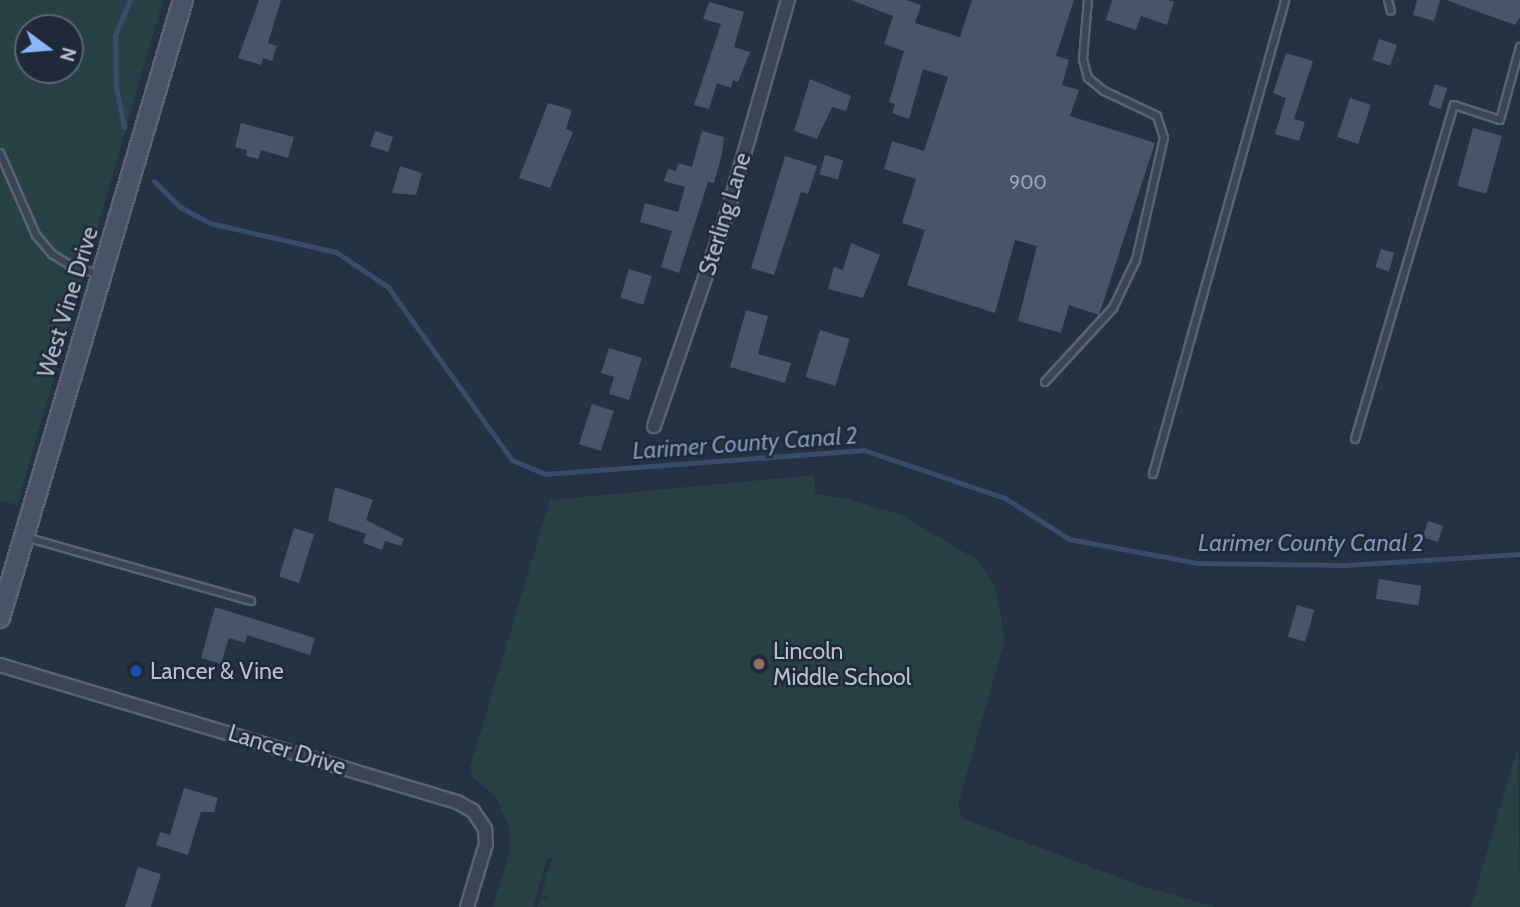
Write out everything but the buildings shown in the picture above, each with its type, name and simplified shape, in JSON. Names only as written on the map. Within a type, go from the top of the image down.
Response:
[{"type":"street","name":"West Vine Drive","points":[[0,618],[183,0]]},
{"type":"street","name":"Sterling Lane","points":[[654,426],[727,214],[788,0]]},
{"type":"street","name":"Lancer Drive","points":[[0,664],[457,802],[474,811],[485,829],[486,844],[467,907]]},
{"type":"lane","points":[[1045,382],[1113,308],[1136,260],[1164,138],[1157,116],[1104,91],[1088,78],[1083,59],[1088,0]]},
{"type":"lane","points":[[1153,474],[1285,0]]},
{"type":"lane","points":[[1388,0],[1391,11]]},
{"type":"lane","points":[[1355,439],[1454,105],[1500,120],[1520,47]]},
{"type":"lane","points":[[0,153],[36,236],[52,254],[74,268],[102,275]]},
{"type":"lane","points":[[24,536],[251,601]]},
{"type":"green space","points":[[0,0],[163,0],[17,505],[0,500]]},
{"type":"green space","name":"Lincoln Middle School","points":[[815,475],[814,494],[849,499],[901,515],[976,559],[995,586],[1005,639],[958,805],[962,818],[1139,885],[1216,907],[537,907],[540,899],[551,898],[541,895],[552,859],[547,858],[533,907],[493,907],[509,854],[509,827],[497,799],[472,776],[470,767],[550,500]]},
{"type":"green space","points":[[1518,746],[1520,907],[1471,907]]},
{"type":"waterway","name":"Larimer County Canal 2","points":[[124,127],[116,86],[115,35],[130,0]]},
{"type":"waterway","name":"Larimer County Canal 2","points":[[154,181],[180,207],[210,223],[336,252],[388,287],[512,460],[545,474],[864,450],[1005,498],[1069,539],[1197,563],[1345,565],[1520,554]]},
{"type":"place","name":"Lincoln Middle School","points":[[759,664]]},
{"type":"place","name":"Lancer & Vine","points":[[136,671]]}]
